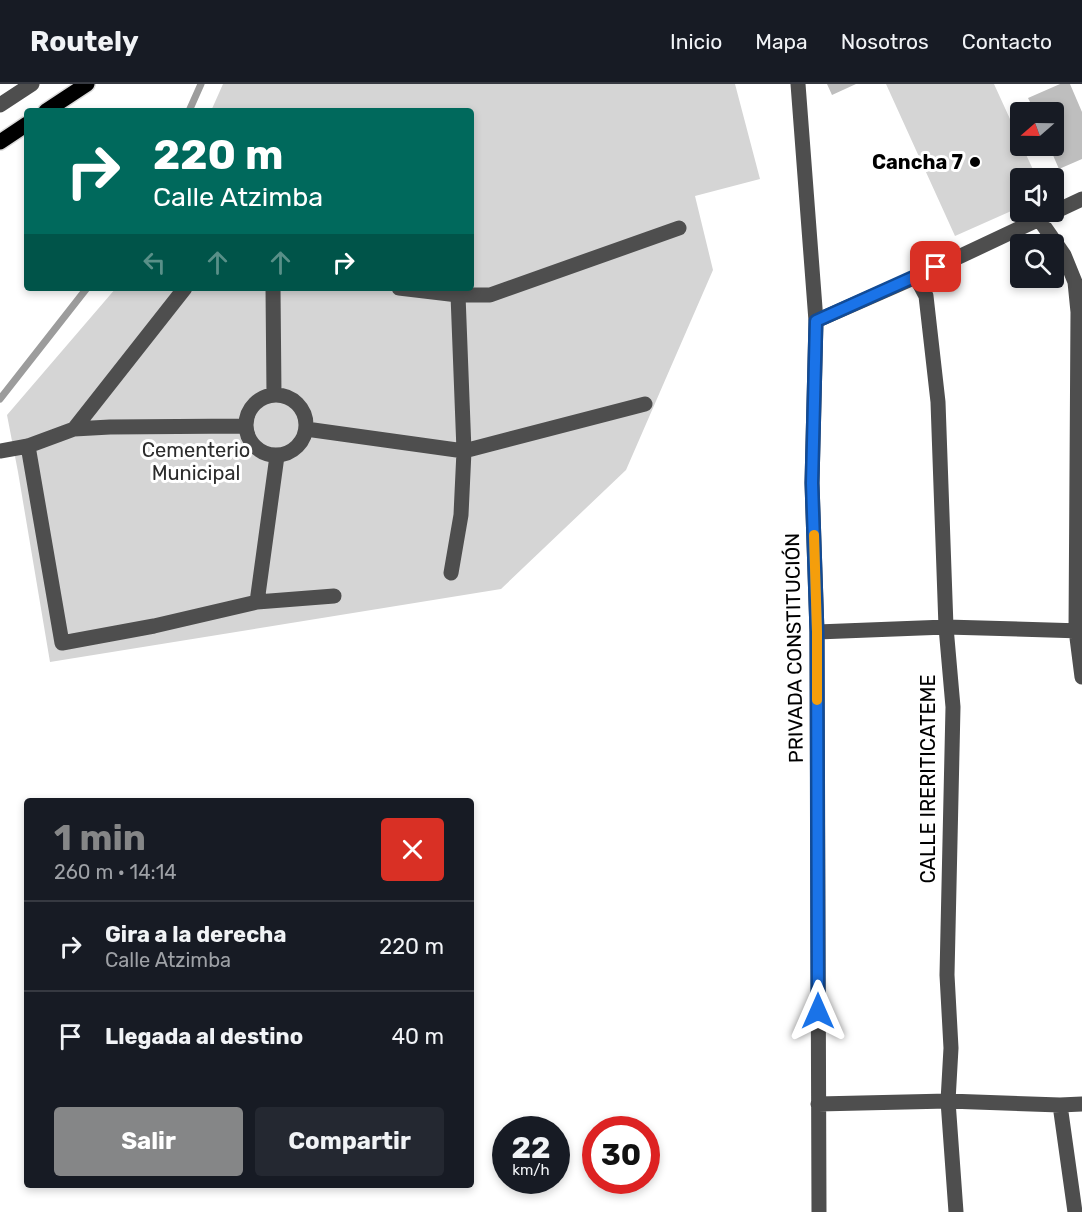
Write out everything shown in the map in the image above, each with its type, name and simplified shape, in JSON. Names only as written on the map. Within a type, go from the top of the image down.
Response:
[{"type":"main road","points":[[51,108],[87,84]]},
{"type":"main road","points":[[0,142],[24,126]]},
{"type":"street","points":[[0,105],[32,84]]},
{"type":"street","name":"PRIVADA CONSTITUCIÓN","points":[[798,84],[816,321],[812,483],[817,632],[819,1212]]},
{"type":"street","points":[[1064,207],[1082,199]]},
{"type":"street","points":[[816,321],[1033,222]]},
{"type":"street","points":[[1041,222],[1064,255],[1075,282],[1077,302],[1079,630],[1082,677]]},
{"type":"street","points":[[424,291],[458,295],[490,295],[679,228]]},
{"type":"street","name":"CALLE IRERITICATEME","points":[[916,277],[926,296],[938,402],[946,627],[953,707],[947,975],[951,1048],[948,1101],[956,1212]]},
{"type":"street","points":[[74,429],[183,291]]},
{"type":"street","points":[[273,291],[274,395]]},
{"type":"street","points":[[451,573],[460,515],[464,451],[458,295]]},
{"type":"street","points":[[274,395],[285,396],[294,401],[305,418],[306,429],[299,445],[277,456],[267,454],[252,444],[247,435],[246,426],[247,417],[257,401],[274,395]]},
{"type":"street","points":[[306,429],[464,451],[645,404]]},
{"type":"street","points":[[0,451],[28,446],[74,429],[246,426]]},
{"type":"street","points":[[28,446],[62,644],[154,626],[256,602],[334,596]]},
{"type":"street","points":[[256,602],[277,456]]},
{"type":"street","points":[[817,632],[946,627],[1079,630]]},
{"type":"street","points":[[818,1104],[948,1101],[1060,1106],[1082,1104]]},
{"type":"street","points":[[1060,1106],[1075,1212]]},
{"type":"green space","name":"Cementerio Municipal","points":[[223,84],[735,84],[760,179],[695,196],[713,270],[626,470],[501,589],[50,662],[7,415],[113,291],[474,291],[474,108],[212,108]]},
{"type":"green space","name":"Cancha 7","points":[[886,84],[994,84],[1010,119],[1010,156],[1027,156],[1032,168],[1010,168],[1010,211],[955,236]]},
{"type":"building","points":[[827,84],[856,84],[832,95]]},
{"type":"building","points":[[1060,84],[1070,84],[1082,112],[1082,159],[1059,168],[1053,156],[1064,156],[1064,102],[1030,102],[1028,98]]},
{"type":"waterway","points":[[190,108],[201,84]]},
{"type":"waterway","points":[[0,399],[85,291]]},
{"type":"slow traffic","points":[[814,535],[817,700]]},
{"type":"place","name":"Cancha 7","points":[[975,162]]},
{"type":"route","points":[[818,1011],[817,632],[812,483],[816,321],[936,267]]}]
